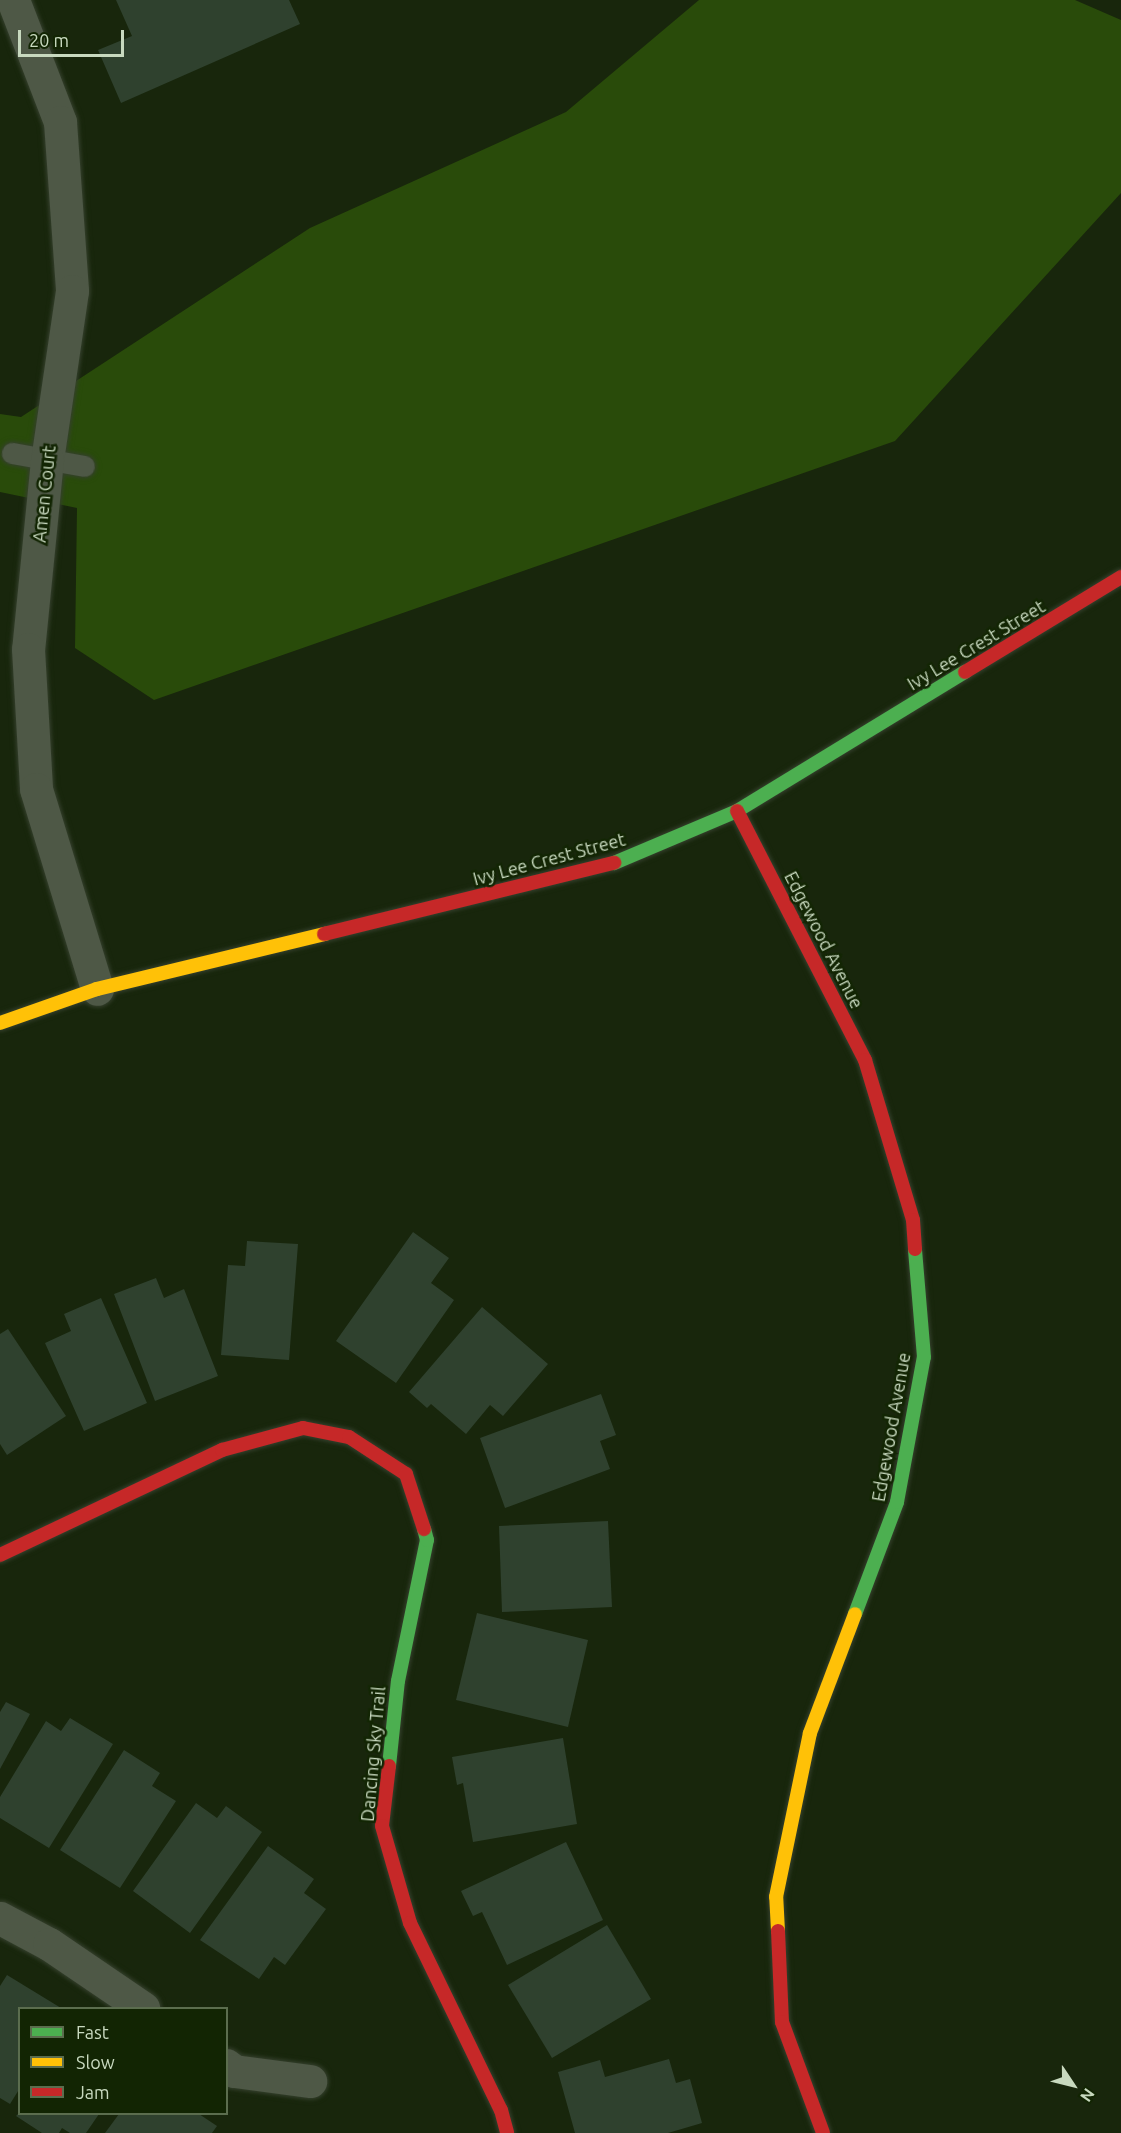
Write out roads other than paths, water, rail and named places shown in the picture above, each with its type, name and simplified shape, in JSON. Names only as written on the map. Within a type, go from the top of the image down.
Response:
[{"type":"street","name":"Amen Court","points":[[13,0],[60,122],[72,291],[47,460],[28,649],[36,789],[97,989]]},
{"type":"street","name":"Ivy Lee Crest Street","points":[[0,1023],[97,989],[625,860],[737,810],[1121,578]]},
{"type":"street","name":"Edgewood Avenue","points":[[737,810],[865,1060],[913,1220],[924,1357],[897,1502],[810,1733],[776,1897],[782,2022],[823,2133]]},
{"type":"street","name":"Dancing Sky Trail","points":[[0,1555],[6,1549],[222,1450],[303,1428],[349,1437],[406,1474],[427,1540],[398,1681],[382,1826],[410,1923],[501,2110],[507,2133]]},
{"type":"street","points":[[0,1918],[49,1944],[142,2007]]},
{"type":"street","points":[[228,2067],[234,2071],[310,2081]]},
{"type":"lane","points":[[12,453],[84,466]]}]
